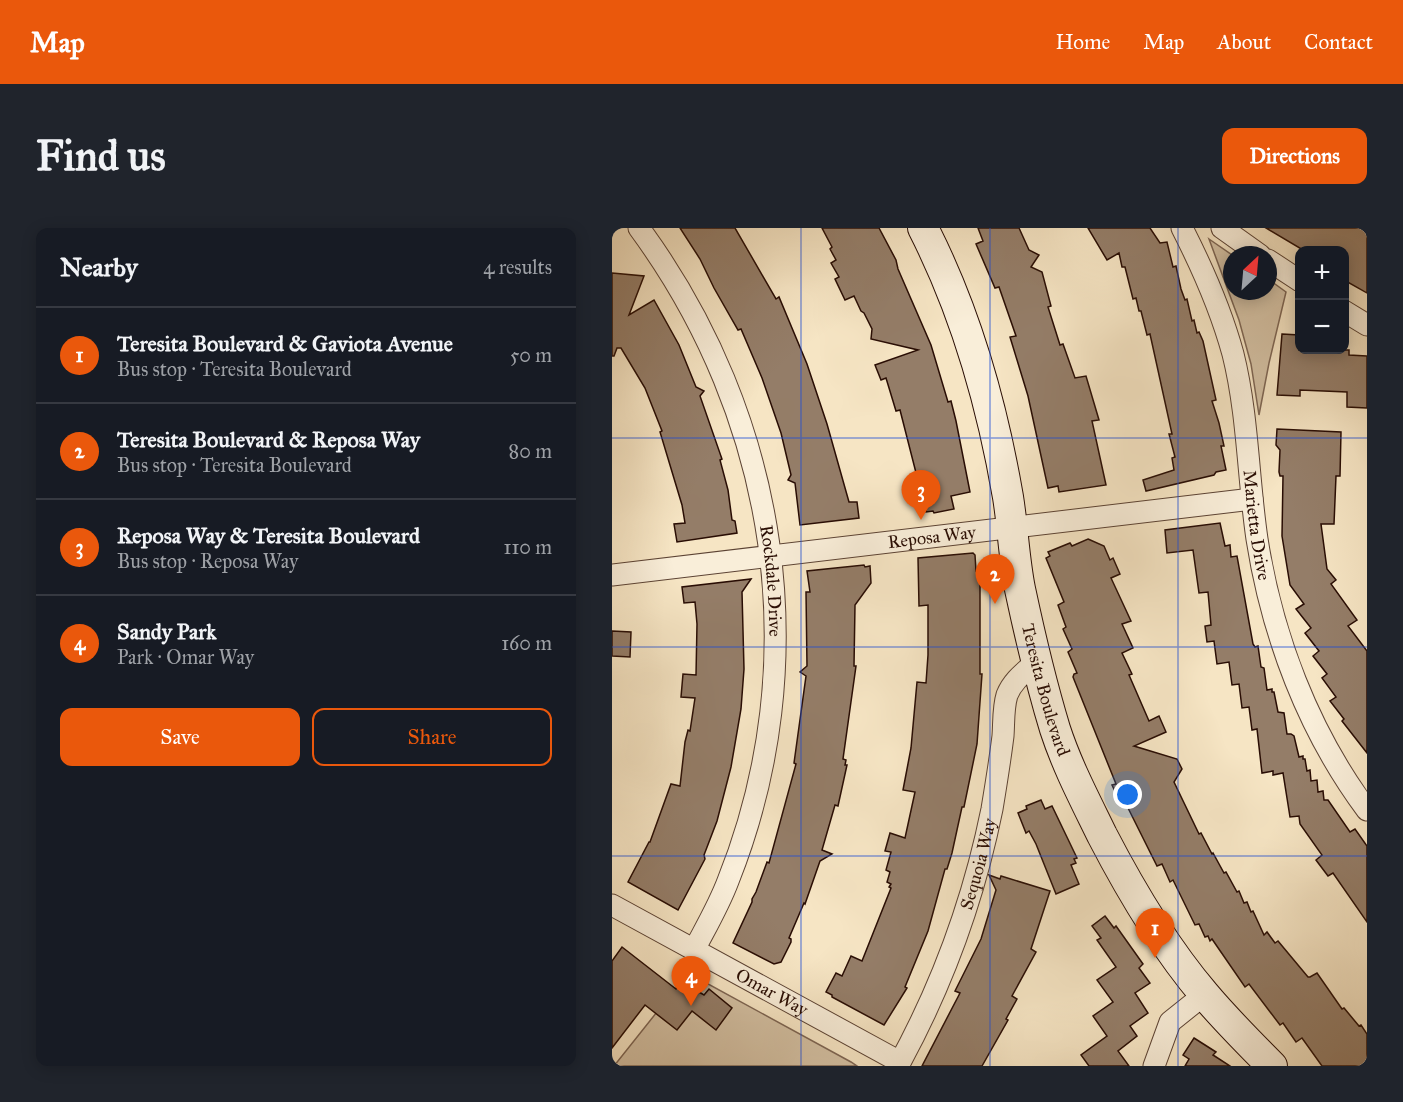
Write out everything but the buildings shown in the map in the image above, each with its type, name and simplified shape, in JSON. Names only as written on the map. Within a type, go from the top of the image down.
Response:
[{"type":"street","name":"Rockdale Drive","points":[[639,228],[697,318],[730,392],[755,468],[765,509],[771,556],[775,663],[771,712],[761,773],[752,812],[728,881],[694,950]]},
{"type":"street","name":"Teresita Boulevard","points":[[923,228],[953,293],[978,366],[995,432],[1008,499],[1020,587],[1037,661],[1056,729],[1072,773],[1091,813],[1141,904],[1182,965],[1205,994],[1272,1066]]},
{"type":"street","name":"Marietta Drive","points":[[1182,228],[1212,291],[1233,356],[1240,392],[1252,499],[1265,582],[1286,654],[1316,727],[1337,765],[1367,810]]},
{"type":"street","points":[[1221,228],[1247,246]]},
{"type":"street","points":[[1277,266],[1295,278]]},
{"type":"street","points":[[1349,314],[1367,326]]},
{"type":"street","name":"Reposa Way","points":[[612,575],[1252,499]]},
{"type":"street","name":"Sequoia Way","points":[[899,1064],[935,992],[972,886],[991,810],[1006,698],[1012,683],[1037,661]]},
{"type":"street","name":"Omar Way","points":[[612,905],[899,1064]]},
{"type":"street","points":[[1154,1066],[1170,1022],[1205,994]]},
{"type":"shaded area","points":[[1209,239],[1223,249],[1223,277]]},
{"type":"shaded area","points":[[1277,286],[1286,292],[1259,415],[1251,364],[1232,300],[1277,300]]},
{"type":"shaded area","points":[[688,973],[851,1062],[857,1066],[614,1066]]},
{"type":"place","name":"Reposa Way & Teresita Boulevard","points":[[921,520]]},
{"type":"place","name":"Teresita Boulevard & Reposa Way","points":[[995,604]]},
{"type":"place","name":"Teresita Boulevard & Gaviota Avenue","points":[[1155,958]]},
{"type":"place","name":"Sandy Park","points":[[691,1006]]}]
